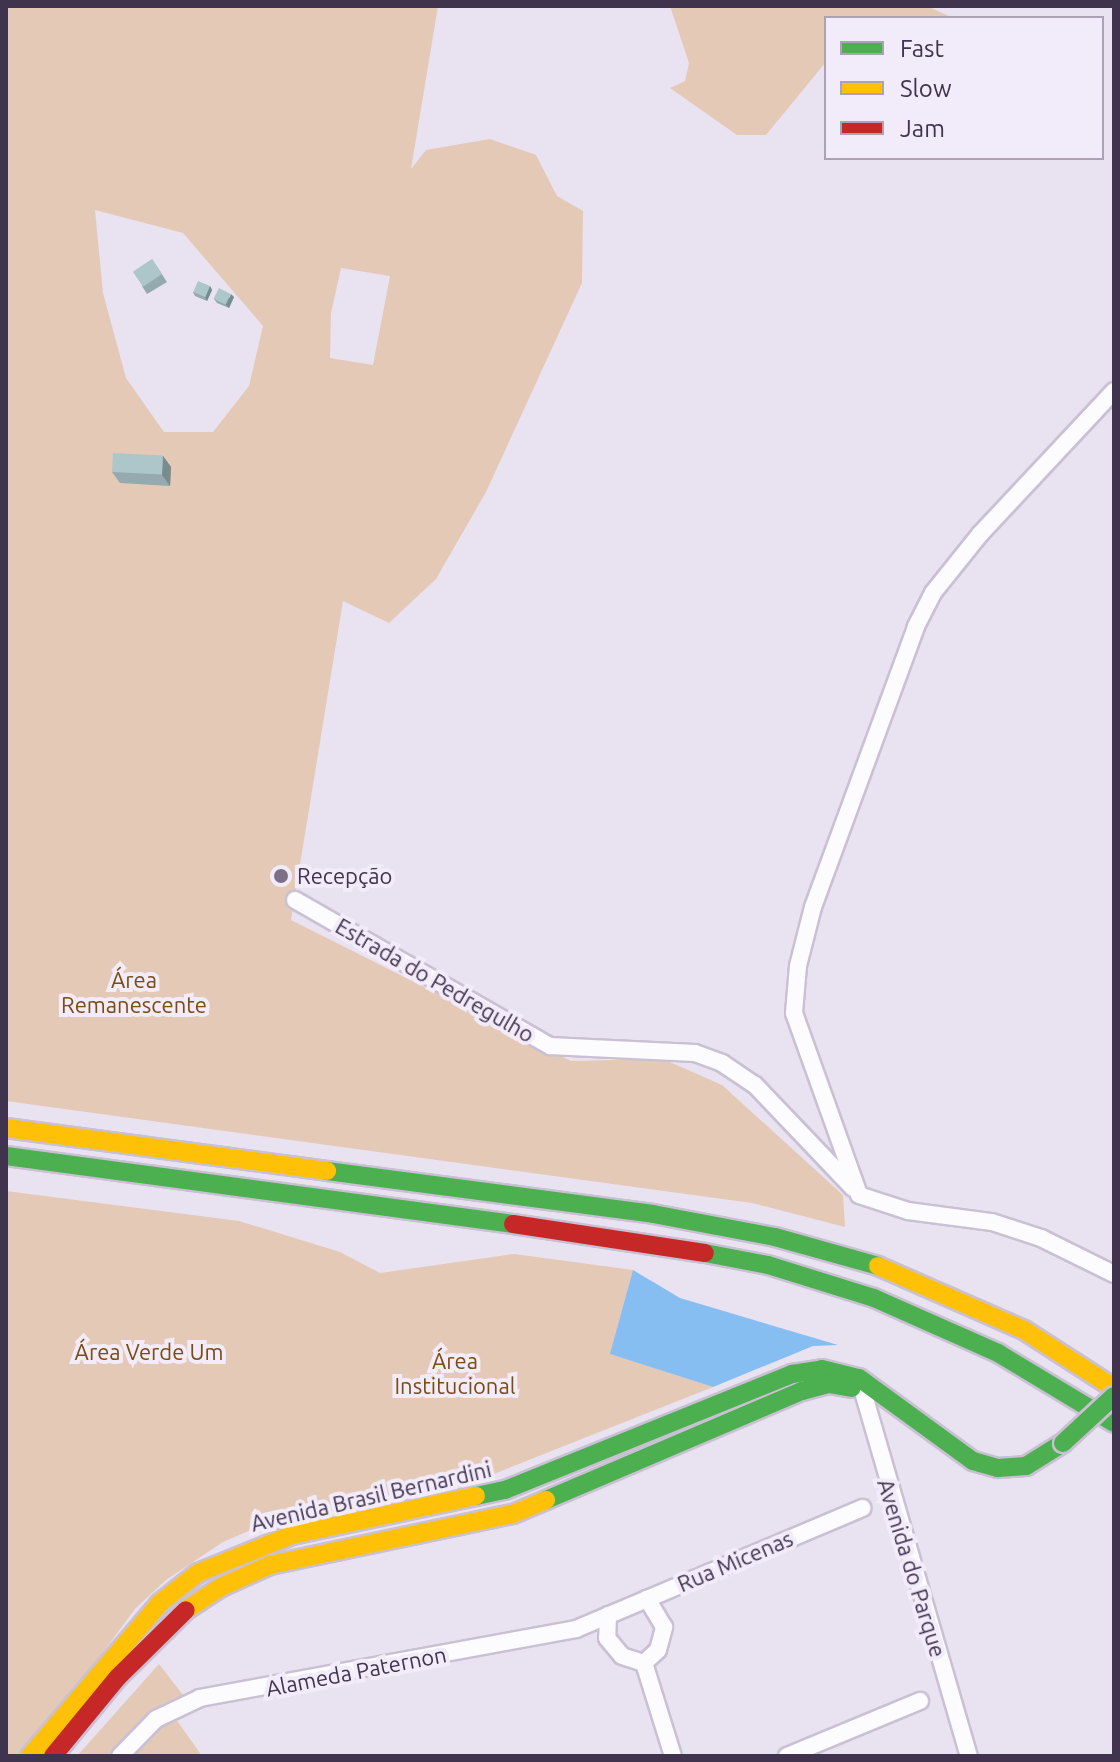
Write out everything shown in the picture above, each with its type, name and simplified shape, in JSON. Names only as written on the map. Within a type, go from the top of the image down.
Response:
[{"type":"main road","points":[[6,1128],[653,1214],[775,1237],[887,1269],[1024,1330],[1114,1388]]},
{"type":"main road","points":[[6,1156],[650,1243],[768,1265],[874,1298],[998,1353],[1114,1423]]},
{"type":"main road","name":"Avenida Brasil Bernardini","points":[[30,1756],[160,1603],[198,1573],[249,1549],[292,1535],[505,1490],[792,1374],[822,1369],[865,1387],[973,1461],[998,1468],[1026,1466],[1063,1443],[1114,1396]]},
{"type":"main road","name":"Avenida Brasil Bernardini","points":[[53,1756],[118,1677],[184,1612],[221,1587],[270,1565],[513,1514],[802,1391],[829,1384],[865,1387]]},
{"type":"street","points":[[1114,391],[981,533],[933,593],[897,674],[813,907],[798,966],[794,1013],[859,1195],[908,1211],[992,1222],[1041,1238],[1114,1274]]},
{"type":"street","name":"Estrada do Pedregulho","points":[[295,900],[550,1046],[695,1053],[722,1063],[755,1085],[859,1195]]},
{"type":"street","name":"Avenida do Parque","points":[[865,1387],[969,1756]]},
{"type":"street","name":"Rua Micenas","points":[[608,1615],[862,1508]]},
{"type":"street","points":[[644,1663],[658,1650],[664,1627],[647,1599]]},
{"type":"street","points":[[608,1615],[607,1638],[622,1656],[644,1663]]},
{"type":"street","name":"Alameda Paternon","points":[[120,1756],[156,1719],[200,1698],[576,1629],[608,1615]]},
{"type":"street","points":[[644,1663],[673,1756]]},
{"type":"street","points":[[787,1756],[920,1701]]},
{"type":"green space","name":"Área Remanescente","points":[[6,6],[438,6],[411,169],[426,150],[490,139],[536,155],[557,196],[583,211],[582,283],[486,492],[436,579],[389,623],[343,601],[291,920],[571,1061],[663,1059],[722,1085],[843,1195],[845,1227],[752,1203],[6,1101]],"holes":[[[95,210],[183,233],[263,326],[249,386],[213,432],[164,432],[126,378],[103,293]],[[341,268],[390,276],[373,365],[330,358],[331,313]]]},
{"type":"green space","points":[[670,6],[927,6],[949,16],[824,16],[824,64],[766,135],[737,135],[670,88],[685,81],[689,63]]},
{"type":"green space","points":[[6,1191],[239,1221],[340,1252],[380,1273],[514,1254],[633,1270],[611,1354],[713,1387],[471,1483],[258,1527],[223,1542],[166,1580],[135,1609],[37,1741],[17,1756],[6,1756]]},
{"type":"green space","points":[[159,1664],[183,1695],[171,1712],[202,1756],[77,1756]]},
{"type":"water","points":[[633,1270],[680,1298],[838,1345],[813,1346],[713,1387],[610,1354]]},
{"type":"building","points":[[152,259],[162,274],[143,287],[133,272]]},
{"type":"building","points":[[198,281],[210,286],[205,297],[193,292]]},
{"type":"building","points":[[219,288],[231,294],[225,305],[214,299]]},
{"type":"building","points":[[113,453],[163,456],[162,475],[112,472]]},
{"type":"building","points":[[275,865],[286,870],[282,879],[271,874]]},
{"type":"traffic: fast","points":[[6,1156],[513,1224]]},
{"type":"traffic: fast","points":[[327,1171],[653,1214],[775,1237],[878,1266]]},
{"type":"traffic: fast","points":[[705,1253],[768,1265],[874,1298],[998,1353],[1114,1423]]},
{"type":"traffic: fast","points":[[476,1496],[505,1490],[792,1374],[822,1369],[859,1378],[973,1461],[998,1468],[1026,1466],[1063,1443]]},
{"type":"traffic: fast","points":[[546,1500],[802,1391],[829,1384],[852,1388]]},
{"type":"traffic: fast","points":[[1063,1443],[1114,1396]]},
{"type":"traffic: slow","points":[[6,1128],[327,1171]]},
{"type":"traffic: slow","points":[[878,1266],[1024,1330],[1114,1388]]},
{"type":"traffic: slow","points":[[30,1756],[160,1603],[198,1573],[292,1535],[476,1496]]},
{"type":"traffic: slow","points":[[186,1610],[221,1587],[270,1565],[513,1514],[546,1500]]},
{"type":"traffic: jam","points":[[513,1224],[705,1253]]},
{"type":"traffic: jam","points":[[53,1756],[118,1677],[186,1610]]},
{"type":"place","name":"Recepção","points":[[281,876]]},
{"type":"park label","name":"Área Verde Um","points":[[149,1352]]},
{"type":"park label","name":"Área Institucional","points":[[455,1372]]}]
